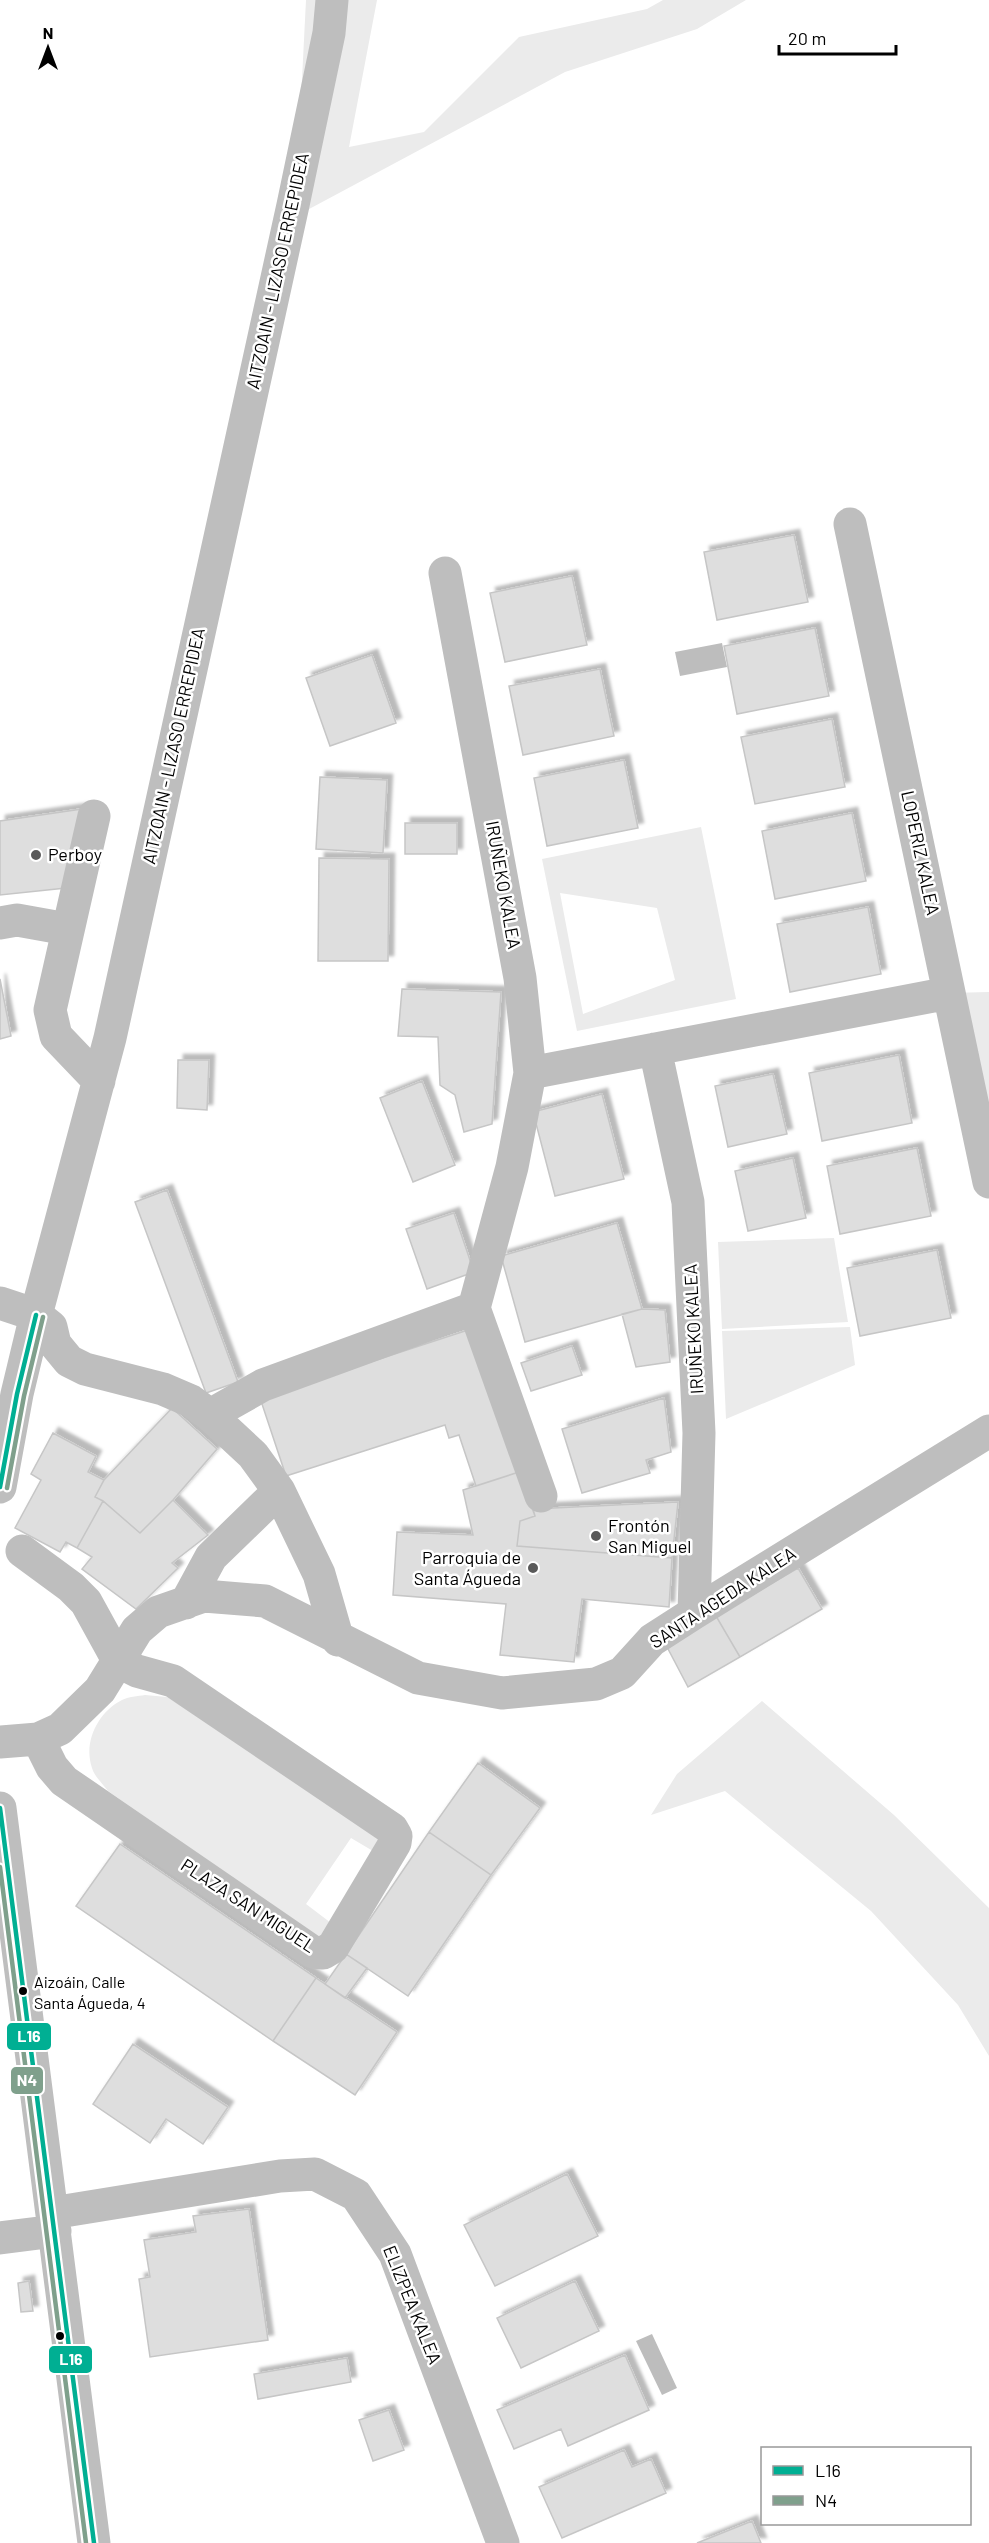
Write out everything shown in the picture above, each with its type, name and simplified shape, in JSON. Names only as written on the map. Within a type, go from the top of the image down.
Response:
[{"type":"street","name":"AITZOAIN - LIZASO ERREPIDEA","points":[[0,1487],[16,1394],[99,1081],[293,205],[329,33],[332,0]]},
{"type":"street","name":"LOPERIZ KALEA","points":[[850,524],[989,1182]]},
{"type":"street","name":"IRUÑEKO KALEA","points":[[445,573],[520,978],[530,1073]]},
{"type":"street","points":[[94,816],[50,1010],[56,1036],[99,1081]]},
{"type":"street","points":[[0,923],[16,920],[67,929]]},
{"type":"street","points":[[541,1496],[474,1308],[512,1167],[530,1073],[949,993]]},
{"type":"street","name":"IRUÑEKO KALEA","points":[[654,1049],[688,1202],[699,1433],[694,1613]]},
{"type":"street","points":[[0,1303],[36,1315],[51,1327],[55,1344],[69,1361],[85,1370],[163,1389],[191,1401],[210,1415],[253,1455],[279,1491],[319,1574],[338,1640]]},
{"type":"street","points":[[210,1415],[263,1385],[474,1308]]},
{"type":"street","name":"SANTA AGEDA KALEA","points":[[0,1742],[38,1740],[60,1729],[100,1690],[137,1630],[158,1612],[204,1596],[264,1601],[418,1678],[502,1693],[596,1684],[622,1673],[652,1640],[989,1431]]},
{"type":"street","points":[[186,1603],[211,1557],[279,1491]]},
{"type":"street","points":[[22,1551],[71,1587],[86,1602],[119,1662]]},
{"type":"street","name":"PLAZA SAN MIGUEL","points":[[38,1740],[52,1767],[64,1781],[96,1805],[313,1952],[323,1953],[333,1947],[395,1843],[396,1836],[392,1829],[173,1680],[137,1671],[119,1662]]},
{"type":"street","points":[[0,1816],[94,2543]]},
{"type":"street","name":"ELIZPEA KALEA","points":[[0,2238],[53,2222],[280,2176],[315,2174],[356,2195],[395,2254],[503,2543]]},
{"type":"shaded area","points":[[306,0],[377,0],[349,147],[424,132],[519,37],[647,9],[663,0],[746,0],[697,29],[565,72],[283,223],[300,119]]},
{"type":"shaded area","points":[[722,643],[727,667],[680,676],[675,652]]},
{"type":"shaded area","points":[[701,827],[736,999],[577,1031],[542,859]],"holes":[[[560,893],[657,908],[675,980],[583,1014]]]},
{"type":"shaded area","points":[[989,992],[989,1182],[949,993]]},
{"type":"shaded area","points":[[834,1238],[848,1322],[722,1329],[718,1242]]},
{"type":"shaded area","points":[[850,1327],[855,1365],[726,1419],[722,1331]]},
{"type":"shaded area","points":[[145,1695],[167,1697],[386,1841],[378,1854],[351,1838],[306,1904],[331,1923],[319,1938],[108,1791],[97,1777],[92,1768],[90,1748],[91,1738],[100,1720],[113,1705],[122,1700]]},
{"type":"shaded area","points":[[762,1701],[894,1815],[989,1908],[989,2056],[958,2005],[871,1911],[725,1791],[651,1815],[677,1774]]},
{"type":"shaded area","points":[[652,2334],[677,2388],[662,2395],[636,2341]]},
{"type":"building","points":[[794,535],[808,602],[717,620],[704,552]]},
{"type":"building","points":[[572,576],[587,645],[505,662],[490,593]]},
{"type":"building","points":[[815,628],[829,696],[737,714],[724,646]]},
{"type":"building","points":[[372,655],[396,723],[330,746],[306,678]]},
{"type":"building","points":[[600,669],[614,736],[523,755],[509,686]]},
{"type":"building","points":[[832,719],[845,787],[755,804],[741,737]]},
{"type":"building","points":[[624,760],[638,828],[547,846],[534,778]]},
{"type":"building","points":[[320,777],[387,780],[383,853],[316,849]]},
{"type":"building","name":"Perboy","points":[[82,809],[66,888],[0,895],[0,821]]},
{"type":"building","points":[[852,813],[866,881],[775,899],[762,831]]},
{"type":"building","points":[[405,823],[457,823],[457,854],[405,854]]},
{"type":"building","points":[[319,858],[389,859],[388,961],[318,961]]},
{"type":"building","points":[[868,907],[881,974],[790,992],[777,924]]},
{"type":"building","points":[[0,979],[11,1036],[0,1039]]},
{"type":"building","points":[[402,989],[501,992],[492,1124],[464,1132],[455,1095],[440,1085],[438,1037],[398,1036]]},
{"type":"building","points":[[899,1055],[912,1123],[822,1141],[809,1073]]},
{"type":"building","points":[[178,1060],[209,1060],[207,1110],[177,1108]]},
{"type":"building","points":[[773,1074],[787,1134],[728,1147],[715,1086]]},
{"type":"building","points":[[422,1081],[455,1165],[413,1182],[380,1098]]},
{"type":"building","points":[[602,1094],[624,1179],[555,1196],[533,1112]]},
{"type":"building","points":[[917,1148],[931,1216],[840,1234],[827,1166]]},
{"type":"building","points":[[793,1158],[806,1218],[748,1231],[735,1171]]},
{"type":"building","points":[[167,1190],[238,1382],[206,1393],[135,1202]]},
{"type":"building","points":[[454,1213],[474,1272],[427,1289],[406,1229]]},
{"type":"building","points":[[617,1223],[642,1309],[525,1342],[501,1256]]},
{"type":"building","points":[[937,1250],[951,1318],[860,1336],[847,1268]]},
{"type":"building","points":[[642,1309],[665,1310],[670,1362],[636,1367],[622,1314]]},
{"type":"building","points":[[471,1329],[519,1472],[476,1486],[459,1435],[449,1438],[445,1425],[286,1476],[260,1398]]},
{"type":"building","points":[[572,1346],[582,1375],[531,1391],[521,1363]]},
{"type":"building","points":[[664,1398],[671,1452],[646,1460],[650,1473],[582,1493],[562,1429]]},
{"type":"building","points":[[172,1408],[217,1449],[173,1500],[140,1533],[103,1501],[95,1497],[104,1480]]},
{"type":"building","points":[[53,1433],[96,1456],[88,1472],[104,1480],[95,1497],[103,1501],[77,1548],[66,1542],[60,1552],[15,1528],[41,1480],[31,1474]]},
{"type":"building","name":"Parroquia de Santa Águeda","points":[[519,1472],[535,1516],[520,1521],[517,1546],[672,1558],[669,1607],[582,1599],[574,1662],[500,1655],[506,1604],[393,1595],[397,1532],[473,1535],[463,1490]]},
{"type":"building","points":[[173,1500],[208,1535],[172,1563],[178,1568],[136,1609],[82,1569],[92,1557],[77,1548],[103,1501],[140,1533]]},
{"type":"building","name":"Frontón San Miguel","points":[[678,1502],[672,1558],[517,1546],[520,1521],[535,1516],[533,1509]]},
{"type":"building","points":[[798,1568],[822,1609],[740,1657],[716,1616]]},
{"type":"building","points":[[716,1616],[740,1657],[688,1687],[666,1645]]},
{"type":"building","points":[[478,1763],[540,1808],[491,1875],[429,1832]]},
{"type":"building","points":[[429,1832],[491,1875],[408,1996],[346,1954]]},
{"type":"building","points":[[120,1844],[316,1978],[273,2041],[76,1906]]},
{"type":"building","points":[[346,1954],[367,1968],[345,1998],[325,1984]]},
{"type":"building","points":[[316,1978],[397,2032],[355,2095],[273,2041]]},
{"type":"building","points":[[133,2044],[228,2107],[203,2144],[166,2119],[150,2143],[93,2104]]},
{"type":"building","points":[[567,2174],[598,2236],[495,2286],[464,2225]]},
{"type":"building","points":[[249,2209],[268,2340],[150,2357],[139,2279],[150,2277],[144,2240],[196,2232],[193,2216]]},
{"type":"building","points":[[29,2281],[33,2311],[21,2312],[18,2283]]},
{"type":"building","points":[[575,2281],[599,2331],[521,2368],[497,2318]]},
{"type":"building","points":[[625,2355],[649,2410],[568,2446],[561,2429],[514,2449],[497,2410]]},
{"type":"building","points":[[347,2358],[351,2382],[258,2399],[254,2374]]},
{"type":"building","points":[[389,2410],[404,2450],[373,2461],[359,2420]]},
{"type":"building","points":[[624,2450],[632,2467],[651,2459],[666,2493],[562,2538],[539,2487]]},
{"type":"building","points":[[752,2521],[761,2543],[697,2543]]},
{"type":"transit line","name":"L16","points":[[0,1487],[17,1394],[36,1315]]},
{"type":"transit line","name":"N4","points":[[7,1488],[24,1396],[43,1317]]},
{"type":"transit line","name":"L16","points":[[0,1808],[94,2543]]},
{"type":"transit line","name":"N4","points":[[0,1867],[86,2543]]},
{"type":"place","name":"Perboy","points":[[36,855]]},
{"type":"place","name":"Frontón San Miguel","points":[[596,1536]]},
{"type":"place","name":"Parroquia de Santa Águeda","points":[[533,1568]]},
{"type":"place","name":"Aizoáin, Calle Santa Águeda, 4","points":[[23,1991]]}]
